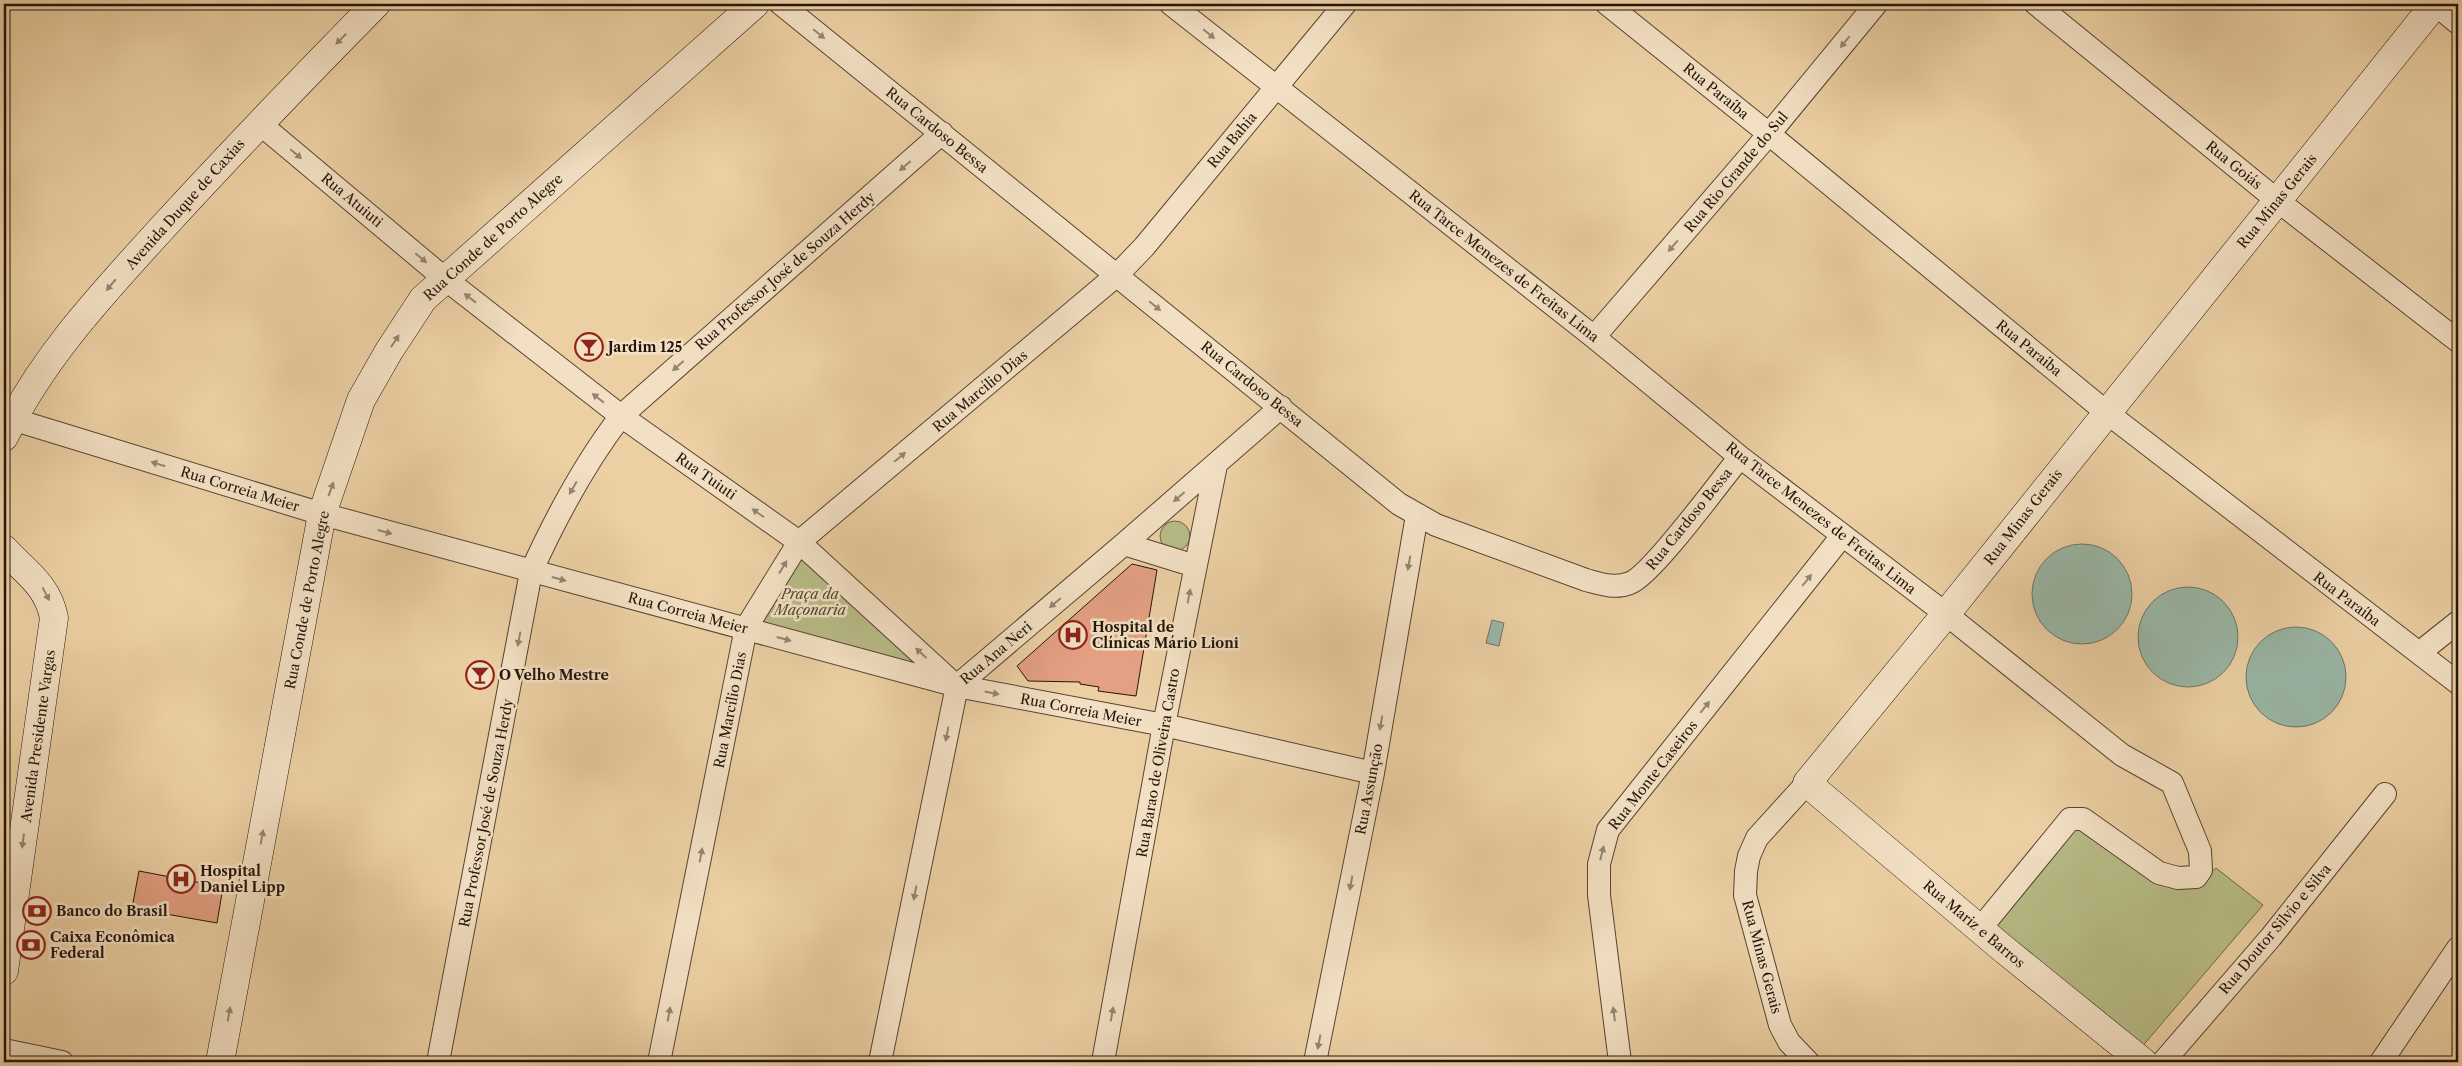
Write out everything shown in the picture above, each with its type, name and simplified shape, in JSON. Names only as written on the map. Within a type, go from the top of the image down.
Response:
[{"type":"main road","name":"Avenida Duque de Caxias","points":[[8,428],[50,360],[115,280],[259,123],[376,4]]},
{"type":"main road","name":"Rua Conde de Porto Alegre","points":[[220,1062],[322,514],[362,400],[389,350],[423,299],[444,278],[755,4]]},
{"type":"main road","name":"Rua Minas Gerais","points":[[1807,783],[1946,614],[2106,412],[2435,4]]},
{"type":"main road","name":"Avenida Presidente Vargas","points":[[4,549],[41,585],[48,595],[54,618],[4,971]]},
{"type":"main road","name":"Rua Mariz e Barros","points":[[1807,783],[1980,929],[2143,1062]]},
{"type":"street","name":"Rua Cardoso Bessa","points":[[781,4],[1392,498],[1417,515],[1461,534],[1586,580],[1607,586],[1620,586],[1638,579],[1654,563],[1740,457]]},
{"type":"street","name":"Rua Tarce Menezes de Freitas Lima","points":[[1171,4],[1594,337],[1740,457],[1946,614],[2122,755],[2172,783],[2202,861],[2202,870],[2196,877],[2168,876],[2159,873],[2083,819],[2070,819],[1980,929]]},
{"type":"street","name":"Rua Bahia","points":[[1117,275],[1144,247],[1345,4]]},
{"type":"street","name":"Rua Paraíba","points":[[1607,4],[1770,134],[2106,412],[2458,683]]},
{"type":"street","name":"Rua Rio Grande do Sul","points":[[1594,337],[1770,134],[1876,4]]},
{"type":"street","name":"Rua Goiás","points":[[2036,4],[2278,201],[2458,341]]},
{"type":"street","points":[[2435,4],[2458,23]]},
{"type":"street","name":"Rua Atuiuti","points":[[259,123],[444,278]]},
{"type":"street","name":"Rua Professor José de Souza Herdy","points":[[438,1062],[532,572],[552,526],[597,446],[621,416],[942,134]]},
{"type":"street","name":"Rua Marcílio Dias","points":[[659,1062],[746,628],[799,542],[1117,275]]},
{"type":"street","name":"Rua Tuiuti","points":[[444,278],[621,416],[799,542],[957,686]]},
{"type":"street","name":"Rua Ana Neri","points":[[880,1062],[957,686],[1216,465],[1280,407]]},
{"type":"street","name":"Rua Correia Meier","points":[[8,428],[957,686],[1164,725],[1372,773]]},
{"type":"street","name":"Rua Barao de Oliveira Castro","points":[[1103,1062],[1164,725],[1216,465]]},
{"type":"street","name":"Rua Assunção","points":[[1315,1062],[1372,773],[1417,515]]},
{"type":"street","name":"Rua Monte Caseiros","points":[[1620,1062],[1600,895],[1599,864],[1608,830],[1842,536]]},
{"type":"street","points":[[1124,544],[1195,566]]},
{"type":"street","points":[[2419,653],[2458,622]]},
{"type":"street","name":"Rua Minas Gerais","points":[[1807,783],[1757,838],[1749,856],[1745,894],[1780,1025],[1789,1042],[1808,1062]]},
{"type":"street","name":"Rua Doutor Silvio e Silva","points":[[2163,1062],[2270,937],[2385,794]]},
{"type":"street","points":[[2381,1062],[2458,948]]},
{"type":"street","points":[[4,1050],[62,1062]]},
{"type":"green space","points":[[1175,521],[1186,525],[1190,536],[1186,547],[1175,551],[1164,547],[1160,536],[1164,525]]},
{"type":"green space","name":"Praça da Maçonaria","points":[[801,547],[958,678],[753,625]]},
{"type":"green space","points":[[2074,824],[2201,881],[2216,868],[2263,905],[2140,1049],[1993,930]]},
{"type":"shaded area","points":[[2082,544],[2101,548],[2117,559],[2128,575],[2132,594],[2128,613],[2117,629],[2101,640],[2082,644],[2063,640],[2047,629],[2036,613],[2032,594],[2036,575],[2047,559],[2063,548]]},
{"type":"shaded area","points":[[2188,587],[2207,591],[2223,602],[2234,618],[2238,637],[2234,656],[2223,672],[2207,683],[2188,687],[2169,683],[2153,672],[2142,656],[2138,637],[2142,618],[2153,602],[2169,591]]},
{"type":"shaded area","points":[[1492,620],[1504,623],[1499,646],[1486,643]]},
{"type":"shaded area","points":[[2296,627],[2315,631],[2331,642],[2342,658],[2346,677],[2342,696],[2331,712],[2315,723],[2296,727],[2277,723],[2261,712],[2250,696],[2246,677],[2250,658],[2261,642],[2277,631]]},
{"type":"building","name":"Hospital de Clínicas Mário Lioni","points":[[1132,564],[1157,570],[1136,696],[1098,691],[1099,687],[1080,684],[1080,682],[1028,681],[1017,666]]},
{"type":"building","points":[[139,871],[223,887],[217,923],[132,908]]},
{"type":"place","name":"Jardim 125","points":[[589,347]]},
{"type":"place","name":"Hospital de Clínicas Mário Lioni","points":[[1073,635]]},
{"type":"place","name":"O Velho Mestre","points":[[480,675]]},
{"type":"place","name":"Hospital Daniel Lipp","points":[[181,879]]},
{"type":"place","name":"Banco do Brasil","points":[[37,911]]},
{"type":"place","name":"Caixa Econômica Federal","points":[[31,945]]}]
